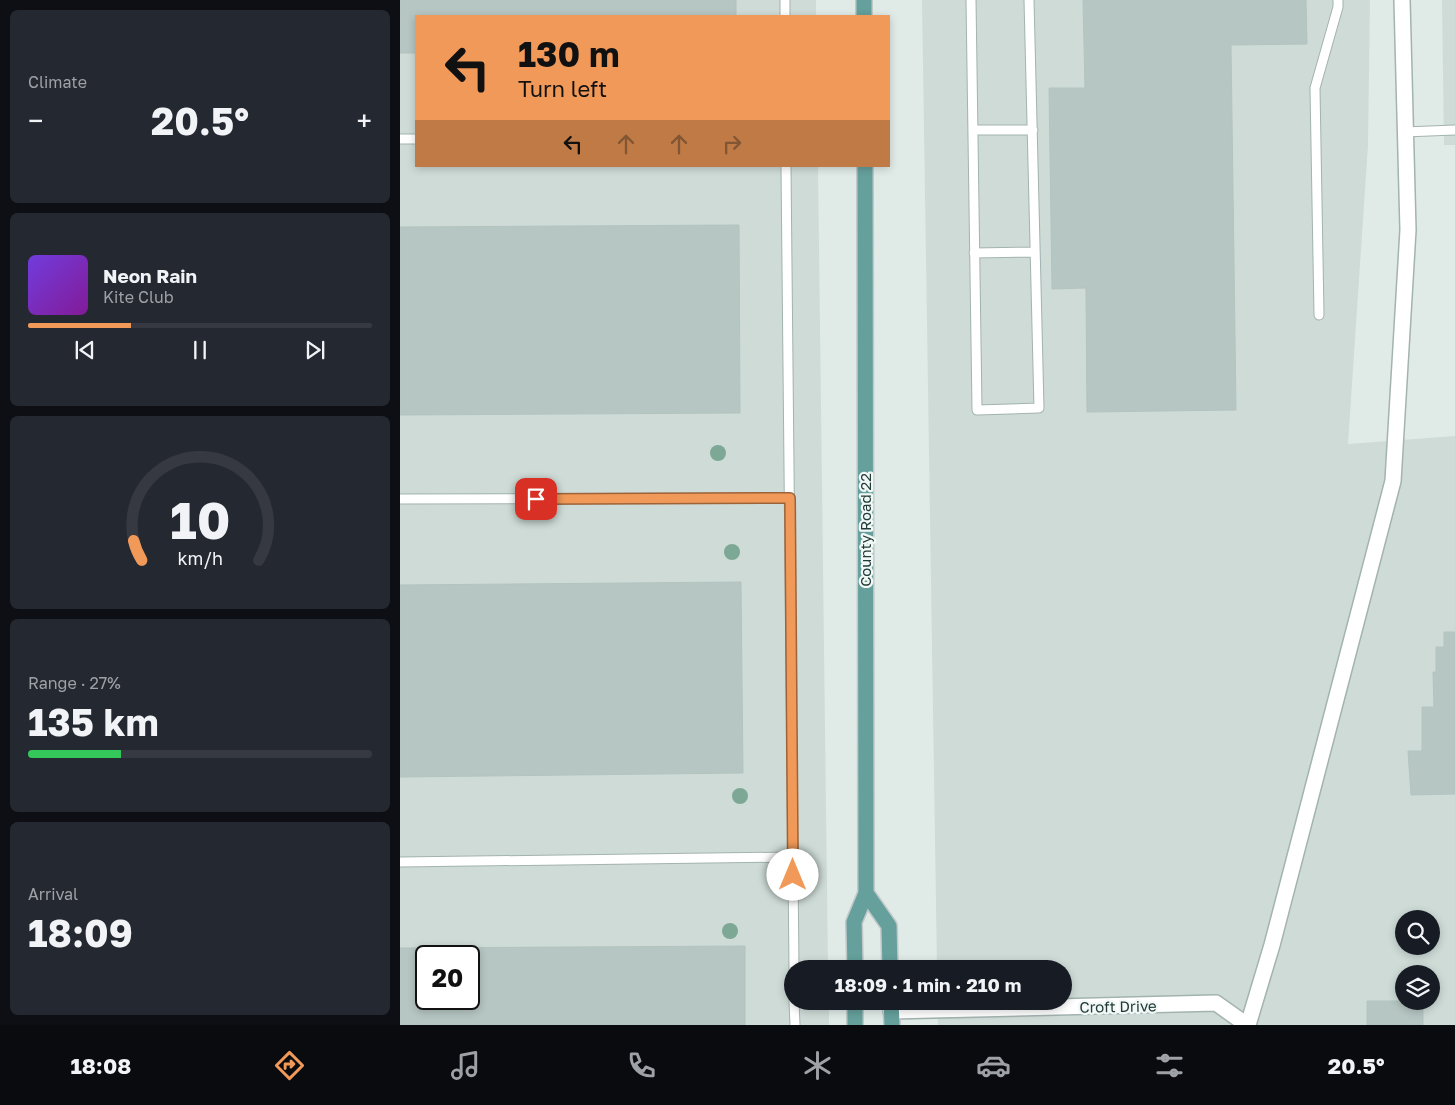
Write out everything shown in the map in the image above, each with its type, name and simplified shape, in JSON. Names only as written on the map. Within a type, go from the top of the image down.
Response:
[{"type":"main road","points":[[864,0],[864,15]]},
{"type":"main road","name":"County Road 22","points":[[855,960],[854,922],[866,893],[865,167]]},
{"type":"main road","points":[[866,893],[889,926],[890,960]]},
{"type":"main road","points":[[855,1010],[855,1025]]},
{"type":"street","points":[[1248,1025],[1272,945],[1393,481],[1408,230],[1402,0]]},
{"type":"street","name":"Croft Drive","points":[[891,1012],[1216,1004],[1248,1025]]},
{"type":"lane","points":[[784,0],[785,15]]},
{"type":"lane","points":[[971,0],[977,410],[1039,408],[1030,0]]},
{"type":"lane","points":[[1318,315],[1315,88],[1338,7],[1338,0]]},
{"type":"lane","points":[[973,130],[1033,130]]},
{"type":"lane","points":[[1404,132],[1455,130]]},
{"type":"lane","points":[[400,139],[415,139]]},
{"type":"lane","points":[[786,167],[794,960]]},
{"type":"lane","points":[[974,253],[1035,252]]},
{"type":"lane","points":[[400,500],[790,498]]},
{"type":"lane","points":[[400,862],[793,857]]},
{"type":"lane","points":[[794,1010],[795,1025]]},
{"type":"shaded area","points":[[400,0],[816,0],[816,15],[415,15],[415,167],[818,167],[828,960],[784,960],[784,1010],[829,1010],[829,1025],[400,1025]]},
{"type":"shaded area","points":[[922,0],[1370,0],[1368,145],[1348,444],[1455,436],[1455,1025],[938,1025],[937,1010],[1072,1010],[1072,960],[937,960]]},
{"type":"shaded area","points":[[1442,0],[1455,0],[1455,145],[1444,145]]},
{"type":"building","points":[[400,0],[736,0],[736,15],[415,15],[415,53],[400,53]]},
{"type":"building","points":[[1083,0],[1306,0],[1307,44],[1231,45],[1236,410],[1087,412],[1086,288],[1052,289],[1049,88],[1085,88]]},
{"type":"building","points":[[739,225],[740,413],[400,415],[400,227]]},
{"type":"building","points":[[741,582],[743,773],[400,777],[400,585]]},
{"type":"building","points":[[1444,632],[1455,632],[1455,794],[1411,795],[1408,751],[1422,751],[1422,707],[1434,707],[1433,672],[1436,672],[1436,647],[1444,647]]},
{"type":"building","points":[[745,946],[745,1025],[400,1025],[400,948],[415,948],[415,1010],[480,1010],[480,948]]},
{"type":"building","points":[[1367,1001],[1395,1001],[1395,1010],[1423,1010],[1423,1025],[1367,1025]]},
{"type":"route","points":[[536,499],[790,498],[793,875]]}]
